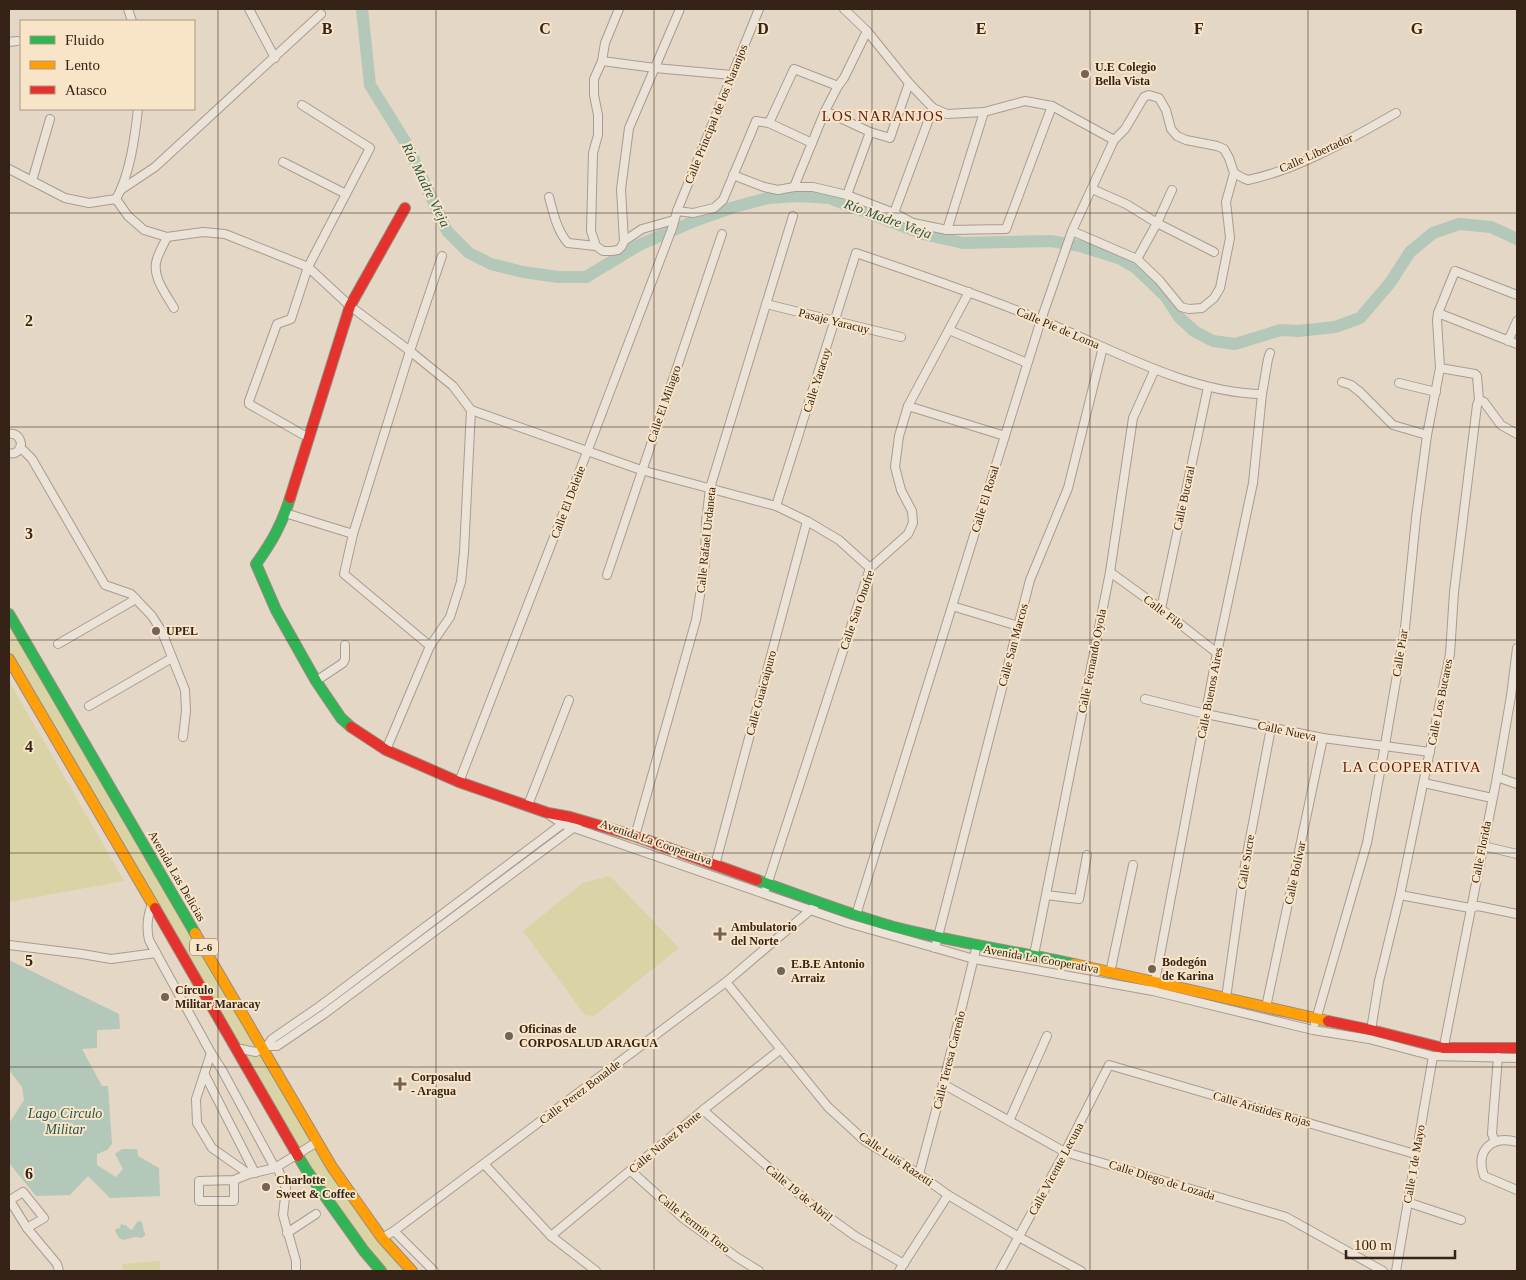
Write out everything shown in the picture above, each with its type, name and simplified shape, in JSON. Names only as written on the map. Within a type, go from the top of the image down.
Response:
[{"type":"street","points":[[249,9],[275,58]]},
{"type":"street","points":[[596,246],[591,231],[593,153],[598,135],[594,80],[602,61],[605,43],[619,9]]},
{"type":"street","points":[[549,197],[556,220],[568,243],[596,246],[603,251],[612,252],[622,246],[624,241],[621,189],[629,128],[680,9]]},
{"type":"street","name":"Calle Principal de los Naranjos","points":[[673,223],[760,9]]},
{"type":"street","points":[[844,9],[868,31],[909,83],[933,108],[947,114],[984,112],[1025,102],[1052,106],[1114,140]]},
{"type":"street","points":[[122,189],[155,167],[321,14]]},
{"type":"street","points":[[794,187],[825,111],[868,31]]},
{"type":"street","points":[[602,61],[732,75]]},
{"type":"street","points":[[769,123],[794,69],[838,86]]},
{"type":"street","points":[[825,111],[870,132],[890,138],[909,83]]},
{"type":"street","name":"Calle El Rosal","points":[[856,915],[1041,320],[1071,235],[1114,140],[1125,129],[1144,96],[1149,95],[1159,98],[1166,110],[1171,129],[1177,136],[1224,149],[1234,173]]},
{"type":"street","points":[[302,105],[370,148],[308,267],[291,319],[278,324],[249,400],[250,404],[309,438]]},
{"type":"street","points":[[733,175],[764,187],[778,190],[794,187],[812,188],[847,195],[894,213],[913,223],[946,230],[1006,229],[1052,106]]},
{"type":"street","points":[[894,213],[933,108]]},
{"type":"street","points":[[116,199],[122,189],[135,136],[138,110]]},
{"type":"street","points":[[946,230],[984,112]]},
{"type":"street","name":"Calle Libertador","points":[[1234,173],[1248,180],[1286,168],[1340,145],[1396,113]]},
{"type":"street","points":[[32,181],[50,119]]},
{"type":"street","points":[[677,211],[693,213],[714,208],[723,200],[754,122],[757,120],[769,123],[812,143]]},
{"type":"street","points":[[847,195],[870,132]]},
{"type":"street","points":[[283,162],[346,194]]},
{"type":"street","points":[[9,169],[65,198],[89,203],[116,199]]},
{"type":"street","points":[[1071,235],[1136,259],[1159,280],[1181,307],[1189,310],[1202,308],[1214,298],[1220,288],[1230,238],[1226,202],[1234,173]]},
{"type":"street","points":[[1092,188],[1126,204],[1157,223],[1214,252]]},
{"type":"street","points":[[1136,259],[1157,223],[1172,190]]},
{"type":"street","points":[[116,199],[128,216],[144,230],[167,237],[203,232],[225,234],[308,267],[350,306],[453,386],[471,410],[642,470],[776,506],[807,521],[839,540],[870,568]]},
{"type":"street","points":[[353,534],[285,513],[350,306],[404,208]]},
{"type":"street","name":"Calle Rafael Urdaneta","points":[[635,836],[696,620],[705,564],[706,522],[710,488],[793,216]]},
{"type":"street","points":[[624,241],[642,229],[673,223]]},
{"type":"street","name":"Calle El Deleite","points":[[459,782],[587,452],[673,223]]},
{"type":"street","name":"Calle El Milagro","points":[[607,575],[722,234]]},
{"type":"street","points":[[167,237],[156,260],[156,271],[160,283],[174,308]]},
{"type":"street","name":"Calle Pie de Loma","points":[[856,252],[1041,320],[1155,369],[1208,387],[1262,394]]},
{"type":"street","name":"Calle Yaracuy","points":[[776,506],[856,252]]},
{"type":"street","points":[[430,646],[344,574],[353,534],[410,351],[442,256]]},
{"type":"street","name":"Calle Piar","points":[[1313,1030],[1367,842],[1385,745],[1405,628],[1416,518],[1427,435],[1440,368],[1438,313],[1455,271],[1517,295]]},
{"type":"street","name":"Calle San Onofre","points":[[766,888],[870,568],[908,534],[913,523],[912,511],[901,490],[895,467],[899,436],[908,406],[969,292]]},
{"type":"street","name":"Pasaje Yaracuy","points":[[766,304],[901,337]]},
{"type":"street","points":[[1438,313],[1517,344]]},
{"type":"street","points":[[1508,340],[1517,322]]},
{"type":"street","points":[[949,330],[1027,363]]},
{"type":"street","name":"Calle San Marcos","points":[[935,948],[1030,580],[1068,488],[1103,346]]},
{"type":"street","name":"Calle Buenos Aires","points":[[1154,987],[1217,653],[1254,483],[1262,394],[1270,353]]},
{"type":"street","name":"Calle Los Bucares","points":[[1371,1030],[1379,981],[1400,895],[1450,654],[1456,582],[1479,400],[1477,376],[1475,374],[1440,368]]},
{"type":"street","name":"Calle Fernando Oyola","points":[[1034,955],[1110,572],[1133,418],[1155,369]]},
{"type":"street","points":[[1342,382],[1351,385],[1360,392],[1393,425],[1427,435]]},
{"type":"street","points":[[1399,383],[1436,392]]},
{"type":"street","name":"Calle Bucaral","points":[[1161,608],[1208,387]]},
{"type":"street","points":[[1479,400],[1484,402],[1501,424],[1517,434]]},
{"type":"street","points":[[908,406],[1005,436]]},
{"type":"street","points":[[386,750],[430,646],[450,616],[461,582],[471,410]]},
{"type":"street","points":[[10,433],[16,435],[21,440],[21,448],[32,459],[105,585],[131,594],[152,616],[162,632],[185,690],[186,712],[183,737]]},
{"type":"street","points":[[9,453],[15,453],[21,448]]},
{"type":"street","name":"Avenida La Cooperativa","points":[[285,513],[272,542],[256,564],[276,610],[316,681],[341,718],[357,732],[386,750],[459,782],[766,888],[815,906],[848,923],[974,959],[1226,998],[1371,1030],[1443,1052],[1517,1058]]},
{"type":"street","name":"Calle Guaicaipuro","points":[[715,865],[807,521]]},
{"type":"street","name":"Calle Filo","points":[[1110,572],[1161,608],[1217,653]]},
{"type":"street","points":[[58,644],[136,599]]},
{"type":"street","points":[[952,606],[1018,626]]},
{"type":"street","name":"Avenida Las Delicias","points":[[9,614],[332,1167],[382,1238],[412,1271]]},
{"type":"street","points":[[316,681],[343,663],[345,659],[345,645]]},
{"type":"street","name":"Calle Florida","points":[[1443,1052],[1492,798],[1514,697],[1517,648]]},
{"type":"street","points":[[89,706],[172,658]]},
{"type":"street","name":"L-6","points":[[9,659],[306,1171],[358,1244],[381,1271]]},
{"type":"street","name":"Calle Nueva","points":[[1145,699],[1206,714],[1323,738],[1430,752]]},
{"type":"street","points":[[528,806],[569,700]]},
{"type":"street","name":"Calle Sucre","points":[[1226,998],[1245,865],[1270,728]]},
{"type":"street","name":"Calle Bolívar","points":[[1266,1008],[1323,738]]},
{"type":"street","points":[[1497,777],[1517,784]]},
{"type":"street","points":[[1424,783],[1492,798]]},
{"type":"street","points":[[250,1072],[250,1066],[272,1039],[572,822]]},
{"type":"street","points":[[236,1048],[262,1049],[277,1046],[324,1014],[572,822]]},
{"type":"street","name":"Avenida La Cooperativa","points":[[572,822],[635,836],[715,865],[766,888]]},
{"type":"street","points":[[1483,846],[1517,854]]},
{"type":"street","points":[[1046,895],[1079,899],[1087,855]]},
{"type":"street","points":[[1110,973],[1133,866]]},
{"type":"street","points":[[1400,895],[1470,908],[1478,906],[1517,914]]},
{"type":"street","points":[[152,904],[148,913],[146,927],[149,940],[286,1188],[282,1215],[296,1261],[296,1271]]},
{"type":"street","name":"Avenida La Cooperativa","points":[[815,906],[856,915],[896,927],[977,945],[1034,955],[1110,973],[1154,987],[1313,1030],[1369,1039],[1433,1056],[1443,1052],[1517,1048]]},
{"type":"street","name":"Calle Perez Bonalde","points":[[382,1238],[394,1231],[726,982],[815,906]]},
{"type":"street","points":[[9,945],[111,959],[156,953]]},
{"type":"street","name":"Calle Teresa Carreño","points":[[919,1174],[977,945]]},
{"type":"street","name":"Calle Luis Razetti","points":[[726,982],[828,1107],[865,1141],[919,1174],[948,1195],[1081,1271]]},
{"type":"street","points":[[1009,1121],[1047,1036]]},
{"type":"street","name":"Calle Nuñez Ponte","points":[[551,1236],[781,1048]]},
{"type":"street","points":[[211,1053],[196,1099],[197,1123],[212,1148],[252,1173]]},
{"type":"street","name":"Calle 1 de Mayo","points":[[1396,1271],[1433,1056]]},
{"type":"street","points":[[1496,1141],[1492,1134],[1498,1057]]},
{"type":"street","name":"Calle Arístides Rojas","points":[[1109,1065],[1416,1154]]},
{"type":"street","name":"Calle Vicente Lecuna","points":[[1000,1271],[1066,1152],[1109,1065]]},
{"type":"street","points":[[205,1075],[252,1173]]},
{"type":"street","name":"Calle Diego de Lozada","points":[[943,1084],[1066,1152],[1286,1217],[1384,1271]]},
{"type":"street","name":"Calle 19 de Abril","points":[[703,1110],[808,1202],[855,1236],[904,1264]]},
{"type":"street","points":[[1517,1142],[1510,1140],[1496,1141],[1482,1153],[1481,1160],[1484,1176],[1517,1190]]},
{"type":"street","points":[[234,1180],[234,1201],[199,1201],[199,1180],[234,1180],[252,1173],[276,1168],[317,1142]]},
{"type":"street","points":[[484,1164],[551,1236],[596,1271]]},
{"type":"street","name":"Calle Fermín Toro","points":[[631,1171],[684,1219],[746,1268],[760,1271]]},
{"type":"street","points":[[28,1228],[44,1218],[23,1192],[9,1200],[28,1228],[57,1264],[59,1271]]},
{"type":"street","points":[[899,1271],[948,1195]]},
{"type":"street","points":[[1407,1202],[1461,1220]]},
{"type":"street","points":[[287,1233],[316,1214]]},
{"type":"street","points":[[394,1231],[434,1271]]},
{"type":"shaded area","points":[[9,614],[317,1142],[412,1271],[381,1271],[307,1171],[9,659]]},
{"type":"shaded area","points":[[9,681],[124,881],[9,902]]},
{"type":"shaded area","points":[[610,876],[679,948],[594,1016],[585,1015],[523,931],[583,883]]},
{"type":"shaded area","points":[[160,1261],[160,1271],[123,1271],[122,1264]]},
{"type":"water","name":"Lago Circulo Militar","points":[[9,960],[119,1014],[120,1029],[97,1030],[97,1048],[82,1049],[102,1086],[108,1086],[112,1144],[107,1150],[97,1154],[97,1165],[116,1177],[123,1169],[115,1154],[122,1149],[137,1149],[138,1156],[159,1168],[160,1196],[110,1198],[88,1176],[70,1195],[36,1196],[9,1163],[10,1122],[24,1100],[22,1087],[9,1070]]},
{"type":"water","points":[[140,1221],[145,1233],[142,1238],[135,1237],[123,1240],[119,1238],[115,1231],[120,1228],[121,1224],[132,1230],[137,1222]]},
{"type":"waterway","name":"Río Madre Vieja","points":[[362,9],[370,85],[406,143],[447,231],[469,253],[491,264],[523,272],[558,277],[586,277],[639,245],[697,220],[731,208],[768,198],[798,196],[829,198],[923,234],[963,243],[1051,241],[1080,246],[1121,259],[1136,268],[1166,297],[1179,317],[1194,331],[1213,341],[1235,344],[1281,330],[1298,331],[1335,327],[1360,318],[1390,283],[1410,252],[1433,233],[1459,224],[1491,227],[1517,239]]},
{"type":"traffic: fast","points":[[290,498],[276,532],[256,564],[276,610],[316,681],[341,718],[351,727]]},
{"type":"traffic: fast","points":[[9,614],[195,933]]},
{"type":"traffic: fast","points":[[757,880],[842,911],[894,927],[1074,964]]},
{"type":"traffic: fast","points":[[298,1156],[364,1251],[381,1271]]},
{"type":"traffic: slow","points":[[9,659],[155,908]]},
{"type":"traffic: slow","points":[[195,933],[332,1167],[382,1238],[412,1271]]},
{"type":"traffic: slow","points":[[1074,964],[1328,1021]]},
{"type":"traffic: jam","points":[[290,498],[350,306],[405,208]]},
{"type":"traffic: jam","points":[[351,727],[386,750],[459,782],[548,813],[570,817],[635,836],[757,880]]},
{"type":"traffic: jam","points":[[155,908],[298,1156]]},
{"type":"traffic: jam","points":[[1328,1021],[1443,1048],[1517,1048]]},
{"type":"place","name":"U.E Colegio Bella Vista","points":[[1085,74]]},
{"type":"place","name":"UPEL","points":[[156,631]]},
{"type":"place","name":"Ambulatorio del Norte","points":[[720,934]]},
{"type":"place","name":"Bodegón de Karina","points":[[1152,969]]},
{"type":"place","name":"E.B.E Antonio Arraiz","points":[[781,971]]},
{"type":"place","name":"Círculo Militar Maracay","points":[[165,997]]},
{"type":"place","name":"Oficinas de CORPOSALUD ARAGUA","points":[[509,1036]]},
{"type":"place","name":"Corposalud - Aragua","points":[[400,1084]]},
{"type":"place","name":"Charlotte Sweet & Coffee","points":[[266,1187]]},
{"type":"district","name":"LOS NARANJOS","points":[[883,116]]},
{"type":"district","name":"LA COOPERATIVA","points":[[1412,767]]}]
